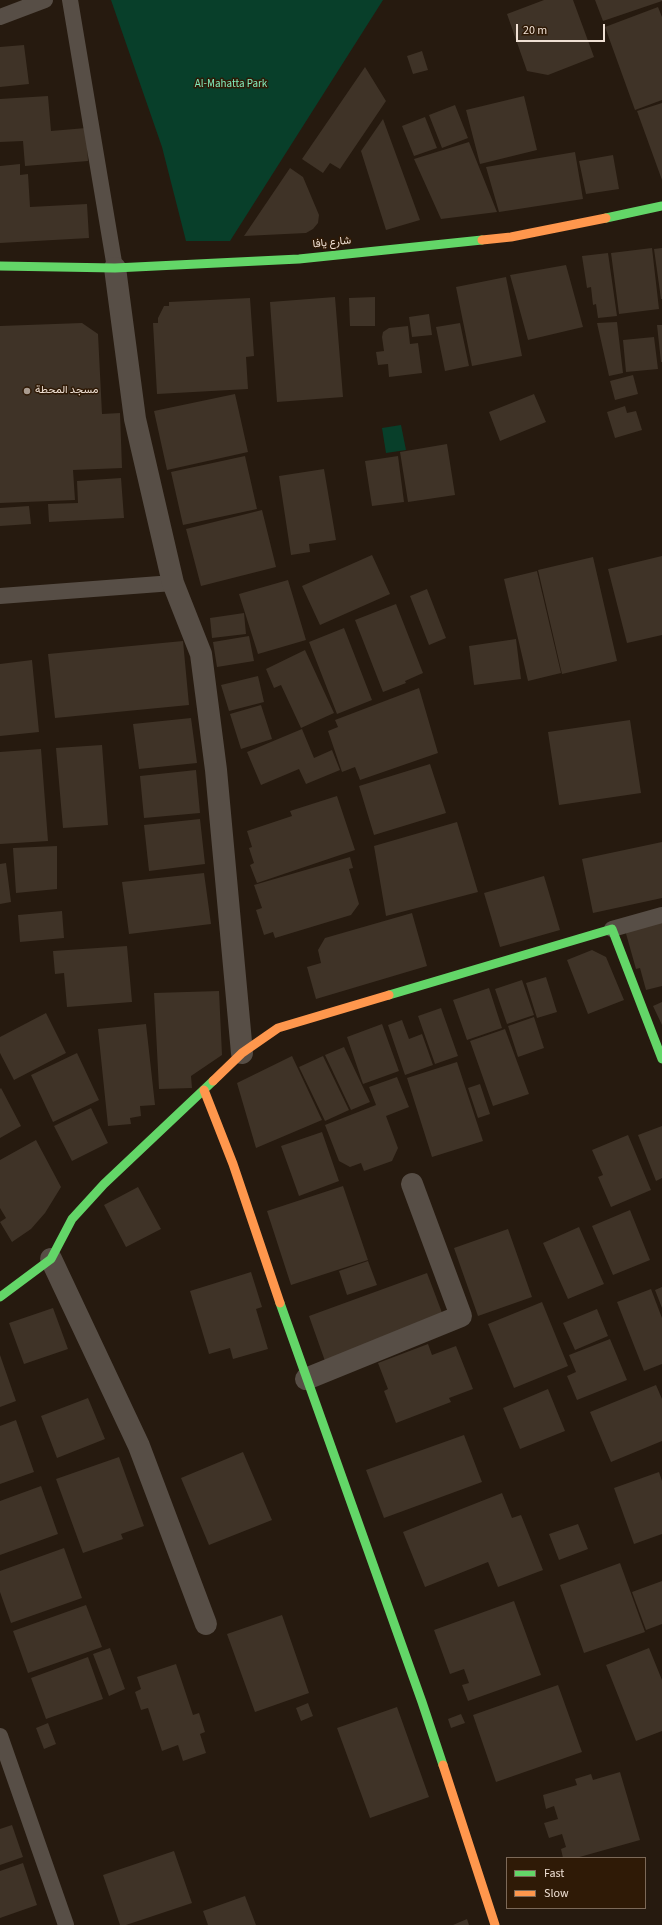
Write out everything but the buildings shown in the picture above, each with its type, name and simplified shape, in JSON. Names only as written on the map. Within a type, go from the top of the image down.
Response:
[{"type":"street","name":"شارع يافا","points":[[0,266],[115,268],[299,259],[511,237],[662,206]]},
{"type":"street","points":[[115,268],[135,419],[174,583],[201,654],[216,770],[242,1053]]},
{"type":"street","points":[[0,1297],[51,1259],[72,1218],[104,1184],[242,1053],[278,1028],[612,930],[662,1059]]},
{"type":"street","points":[[204,1090],[233,1164],[306,1379],[422,1702],[495,1925]]},
{"type":"street","points":[[306,1379],[461,1316],[412,1184]]},
{"type":"street","points":[[51,1259],[139,1446],[206,1624]]},
{"type":"lane","points":[[0,17],[45,0]]},
{"type":"lane","points":[[70,0],[115,268]]},
{"type":"lane","points":[[0,596],[174,583]]},
{"type":"lane","points":[[612,930],[662,915]]},
{"type":"lane","points":[[0,1736],[7,1777],[66,1925]]},
{"type":"green space","name":"Al-Mahatta Park","points":[[111,0],[383,0],[230,241],[186,241],[162,147]]},
{"type":"green space","points":[[401,425],[406,450],[386,453],[382,428]]},
{"type":"traffic: fast","points":[[606,218],[662,206]]},
{"type":"traffic: fast","points":[[0,266],[115,268],[299,259],[482,240]]},
{"type":"traffic: fast","points":[[389,995],[612,929],[662,1059]]},
{"type":"traffic: fast","points":[[0,1297],[51,1259],[72,1219],[104,1184],[213,1081]]},
{"type":"traffic: fast","points":[[280,1303],[443,1765]]},
{"type":"traffic: slow","points":[[482,240],[511,237],[606,218]]},
{"type":"traffic: slow","points":[[213,1081],[242,1053],[278,1028],[389,995]]},
{"type":"traffic: slow","points":[[204,1090],[233,1164],[280,1303]]},
{"type":"traffic: slow","points":[[443,1765],[495,1925]]},
{"type":"place","name":"مسجد المحطة","points":[[27,391]]}]
